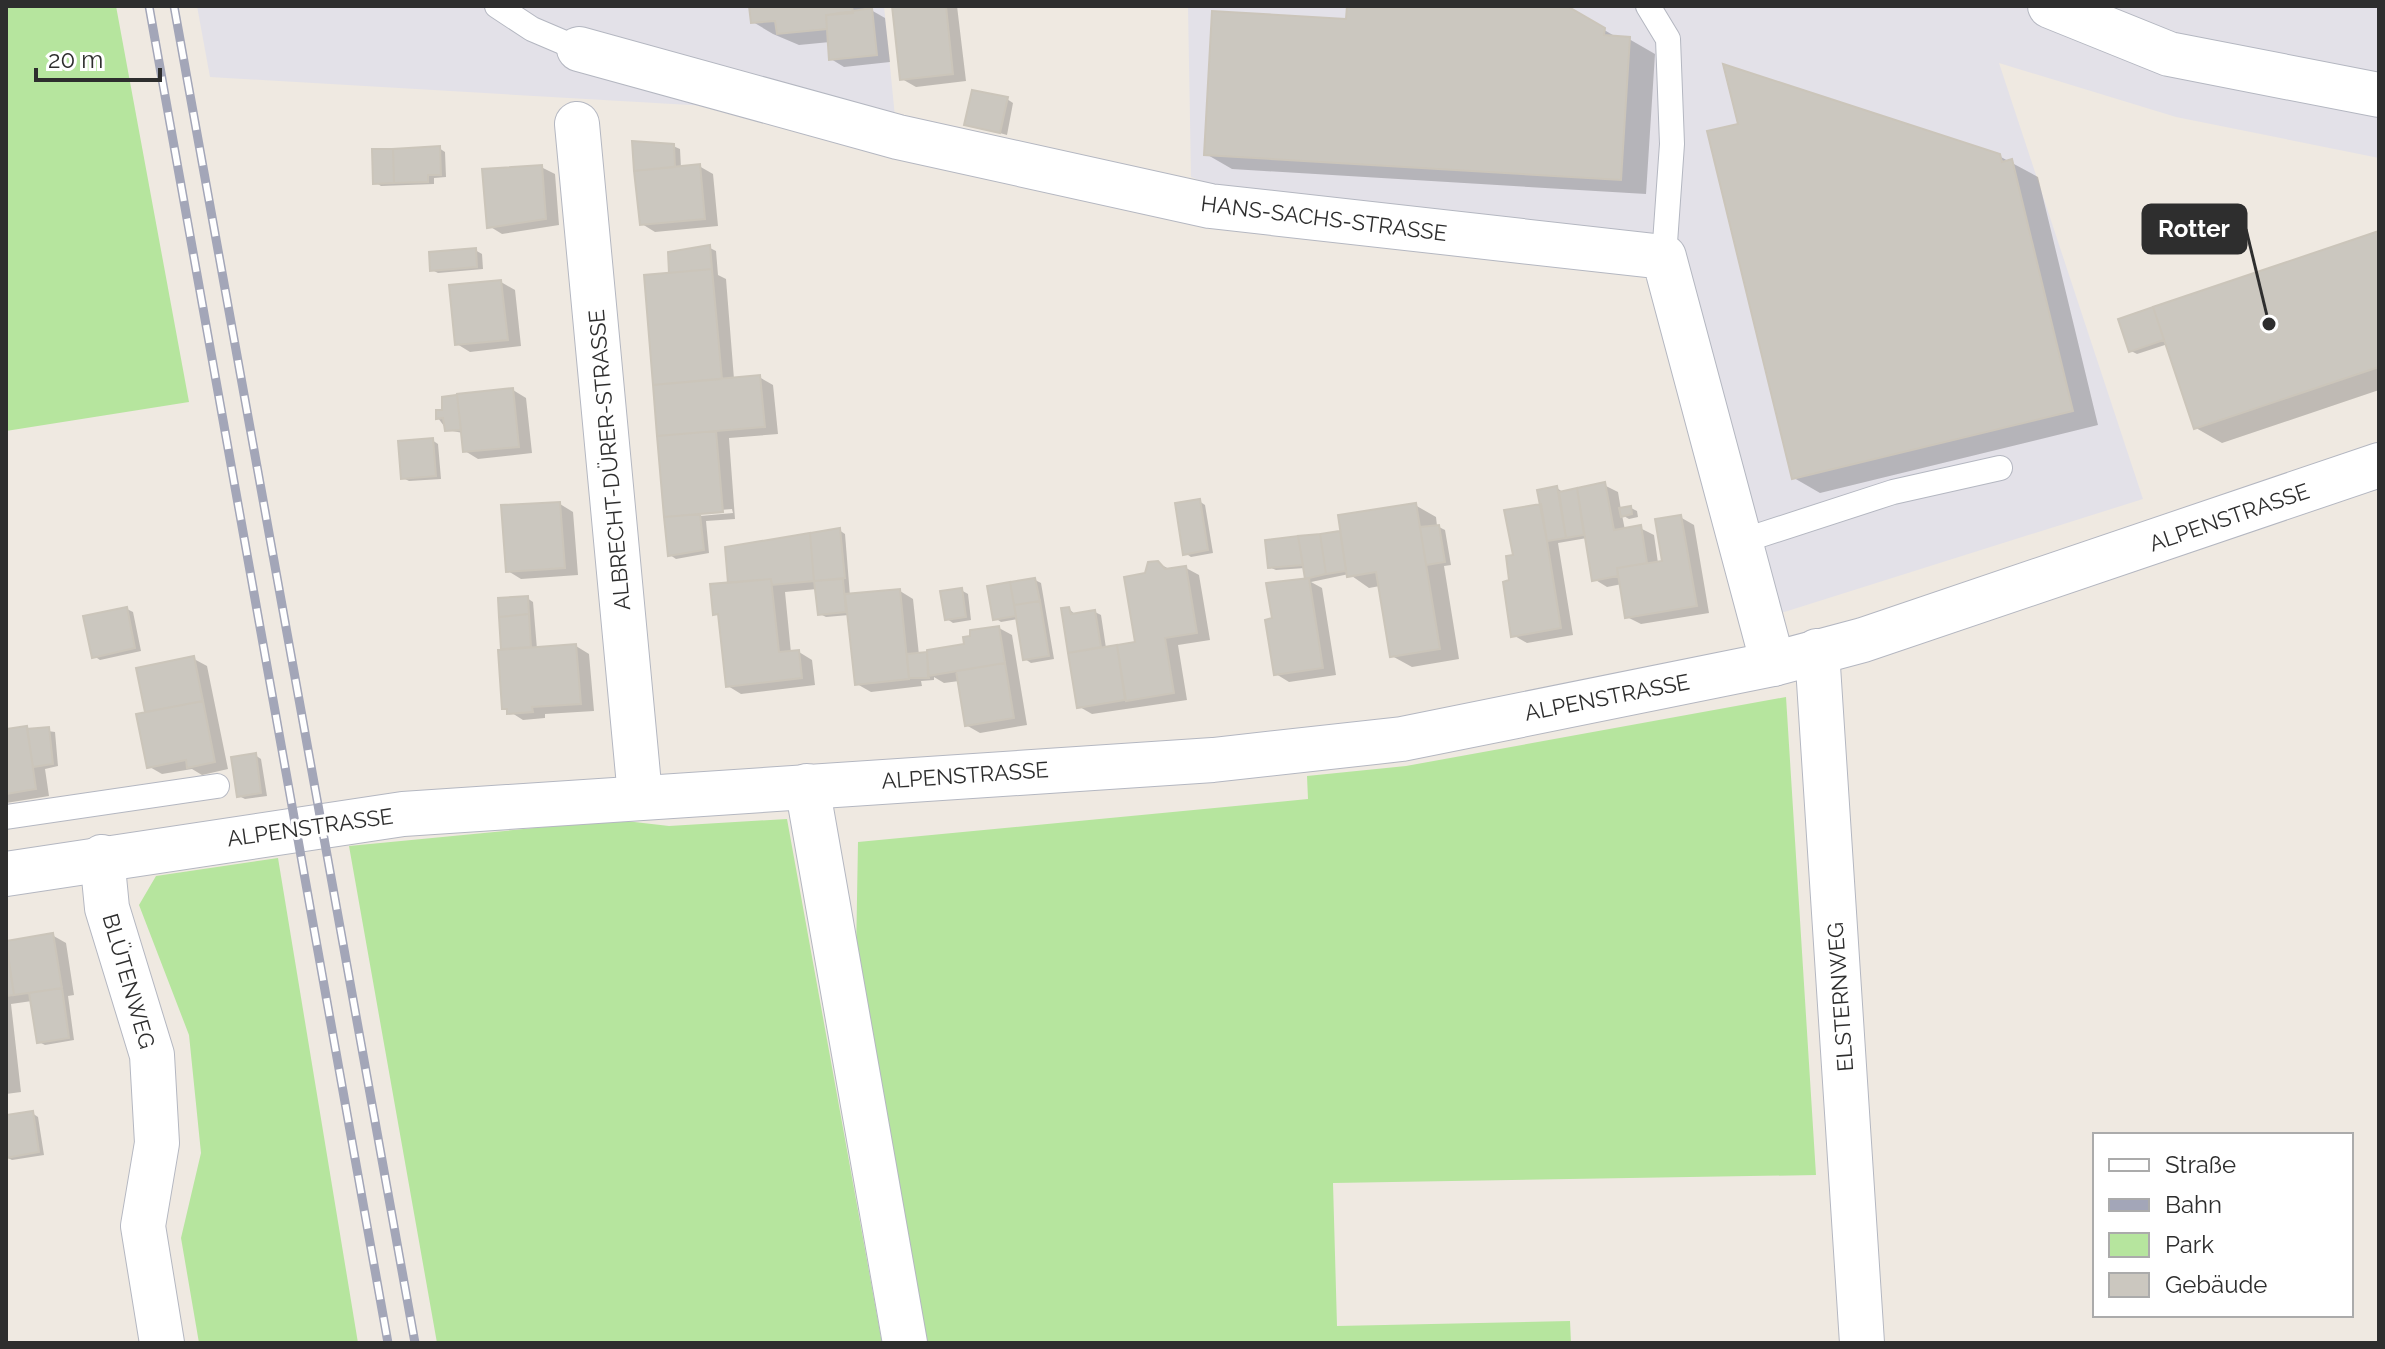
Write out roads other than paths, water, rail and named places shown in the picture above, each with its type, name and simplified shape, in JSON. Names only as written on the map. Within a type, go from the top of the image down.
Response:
[{"type":"street","points":[[2050,6],[2169,54],[2379,95]]},
{"type":"street","name":"HANS-SACHS-STRASSE","points":[[579,49],[898,137],[1210,206],[1664,257]]},
{"type":"street","name":"ALBRECHT-DÜRER-STRASSE","points":[[577,124],[640,796]]},
{"type":"street","points":[[1664,257],[1773,664]]},
{"type":"street","name":"ALPENSTRASSE","points":[[6,874],[361,818],[640,796],[1213,760],[1402,739],[1773,664],[1863,640],[2379,465]]},
{"type":"street","name":"ELSTERNWEG","points":[[1817,651],[1862,1343]]},
{"type":"street","points":[[807,786],[905,1343]]},
{"type":"street","name":"BLÜTENWEG","points":[[102,857],[107,908],[152,1055],[157,1143],[143,1226],[162,1343]]},
{"type":"lane","points":[[497,6],[532,29],[579,49]]},
{"type":"lane","points":[[1648,6],[1668,39],[1672,144],[1664,257]]},
{"type":"lane","points":[[1742,541],[1893,492],[2000,468]]},
{"type":"lane","points":[[6,817],[217,786]]},
{"type":"railway","points":[[149,6],[388,1343]]},
{"type":"railway","points":[[174,6],[415,1343]]},
{"type":"place","name":"Rotter","points":[[2269,324]]}]
